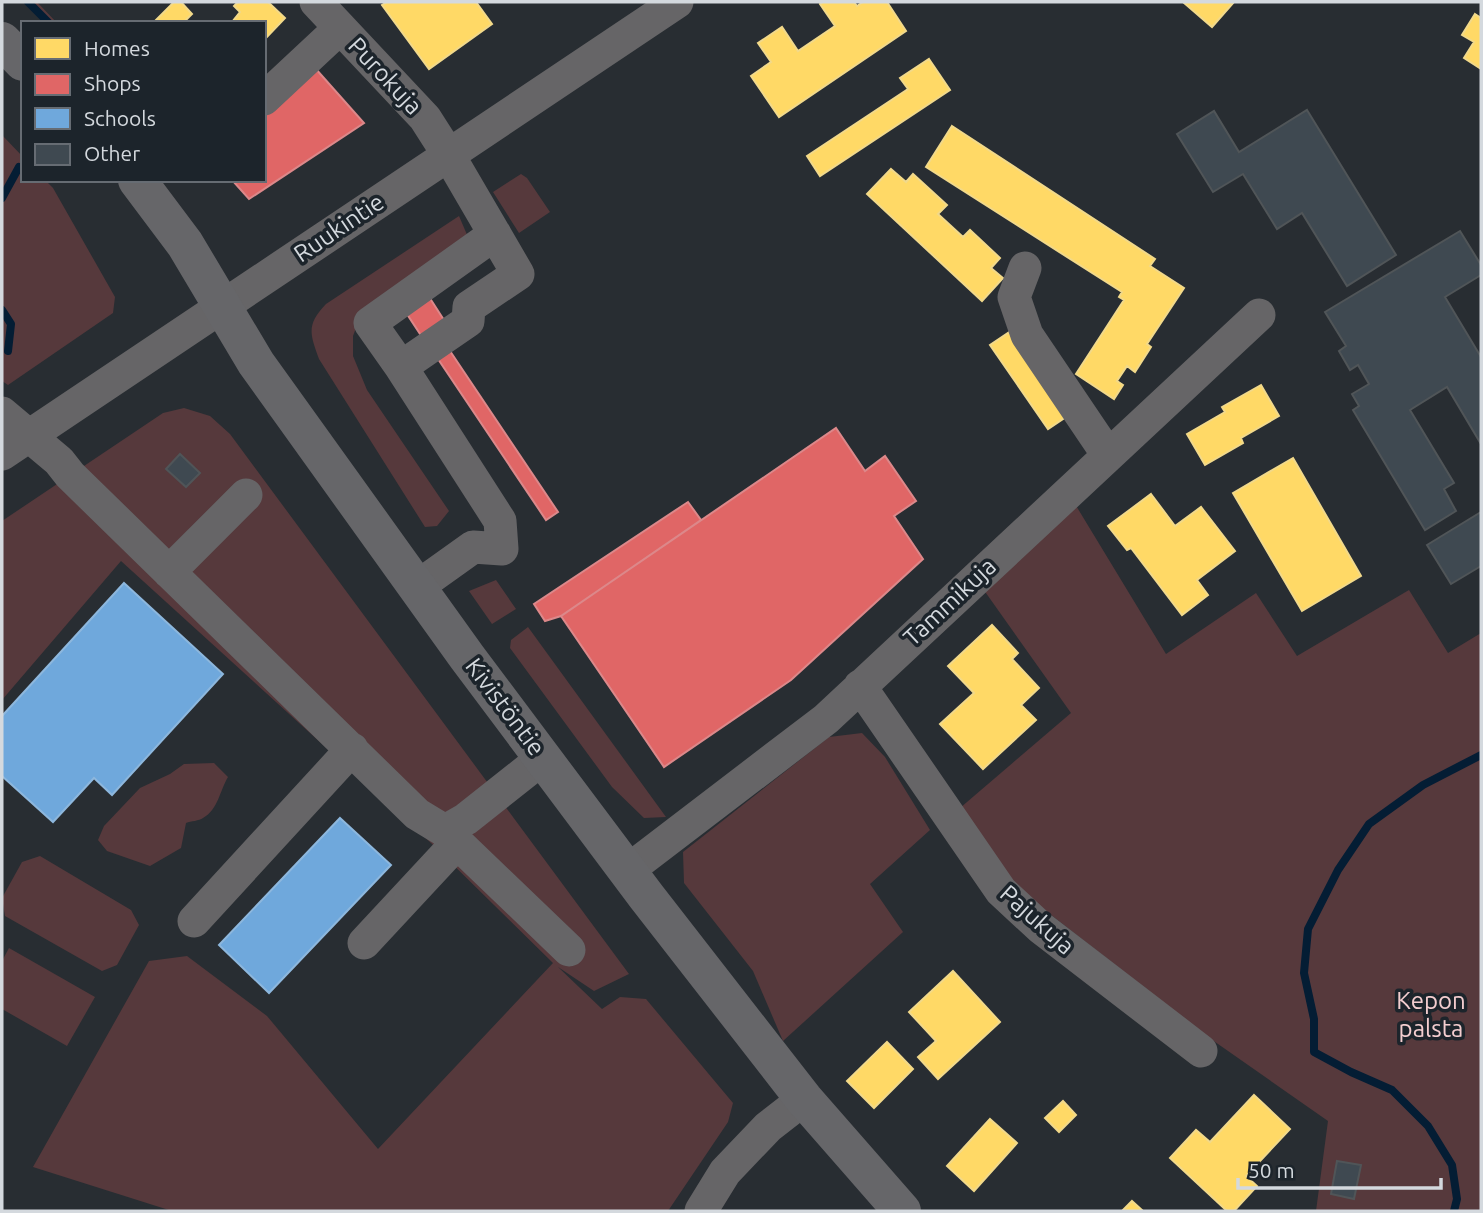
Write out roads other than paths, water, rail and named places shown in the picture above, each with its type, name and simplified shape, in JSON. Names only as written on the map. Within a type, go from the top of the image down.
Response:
[{"type":"main road","points":[[2,41],[21,60]]},
{"type":"main road","name":"Kivistöntie","points":[[138,182],[185,244],[256,363],[543,758],[804,1099],[902,1211]]},
{"type":"street","name":"Purokuja","points":[[316,2],[425,118],[518,274],[469,307],[468,321],[401,367]]},
{"type":"street","name":"Ruukintie","points":[[2,454],[677,2]]},
{"type":"street","points":[[266,97],[340,27]]},
{"type":"street","points":[[417,587],[473,547],[502,548],[500,521],[370,323],[495,234]]},
{"type":"street","points":[[1026,268],[1014,297],[1027,335],[1108,455]]},
{"type":"street","name":"Tammikuja","points":[[628,871],[826,719],[1259,315]]},
{"type":"street","points":[[2,413],[59,461],[70,475],[417,814],[451,837],[569,950]]},
{"type":"street","points":[[169,572],[246,495]]},
{"type":"street","name":"Pajukuja","points":[[860,685],[1001,891],[1041,928],[1201,1051]]},
{"type":"street","points":[[194,921],[352,749]]},
{"type":"street","points":[[364,943],[466,819],[543,758]]},
{"type":"street","points":[[701,1211],[725,1172],[768,1127],[804,1099]]},
{"type":"waterway","points":[[28,2],[47,21]]},
{"type":"waterway","points":[[2,198],[19,167]]},
{"type":"waterway","points":[[2,310],[11,324],[8,351]]},
{"type":"waterway","points":[[1454,1211],[1457,1199],[1452,1165],[1428,1126],[1392,1090],[1314,1052],[1314,1019],[1304,973],[1308,929],[1338,870],[1369,824],[1423,785],[1481,755]]},
{"type":"park label","name":"Kepon palsta","points":[[1431,1015]]}]
